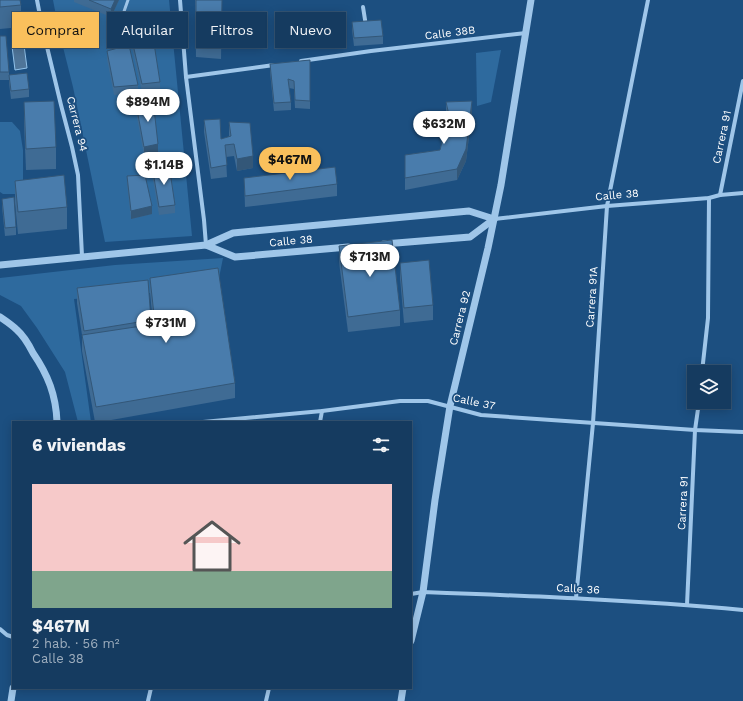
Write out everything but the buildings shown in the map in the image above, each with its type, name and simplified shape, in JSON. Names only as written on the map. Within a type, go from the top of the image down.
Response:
[{"type":"street","name":"Carrera 94","points":[[37,0],[60,105],[78,175],[82,256]]},
{"type":"street","points":[[180,0],[186,77],[206,245]]},
{"type":"street","name":"Carrera 92","points":[[412,637],[423,592],[435,500],[450,406],[494,219],[532,0]]},
{"type":"street","name":"Carrera 91A","points":[[576,598],[593,423],[606,206],[648,0]]},
{"type":"street","points":[[363,7],[368,32]]},
{"type":"street","name":"Calle 38B","points":[[294,62],[526,32]]},
{"type":"street","points":[[370,45],[371,51]]},
{"type":"street","points":[[186,77],[278,64]]},
{"type":"street","name":"Carrera 91","points":[[720,196],[743,81]]},
{"type":"street","name":"Calle 38","points":[[0,265],[206,245],[233,233],[469,211],[494,219],[606,206],[709,198],[743,193]]},
{"type":"street","points":[[703,365],[708,318],[709,198]]},
{"type":"street","points":[[376,245],[470,237],[494,219]]},
{"type":"street","name":"Calle 38","points":[[206,245],[235,257],[353,247]]},
{"type":"street","points":[[0,317],[17,330],[27,342],[46,372],[52,389],[57,421]]},
{"type":"street","name":"Calle 37","points":[[214,421],[322,411],[400,401],[428,401],[481,415],[743,432]]},
{"type":"street","name":"Carrera 91","points":[[687,605],[695,430],[698,409]]},
{"type":"street","points":[[320,421],[322,411]]},
{"type":"street","name":"Calle 36","points":[[412,594],[423,592],[576,598],[743,610]]},
{"type":"street","points":[[0,629],[7,635],[12,637]]},
{"type":"street","points":[[11,701],[13,689]]},
{"type":"street","points":[[148,701],[151,689]]},
{"type":"street","points":[[266,701],[268,689]]},
{"type":"street","points":[[401,701],[403,689]]},
{"type":"lane","points":[[124,12],[128,0]]},
{"type":"shaded area","points":[[53,0],[169,0],[170,12],[107,12],[107,48],[174,48],[192,236],[105,242],[73,87],[63,48],[99,48],[99,12],[55,12]]},
{"type":"shaded area","points":[[12,48],[24,48],[27,68],[15,70]]},
{"type":"shaded area","points":[[501,50],[491,102],[477,106],[476,53]]},
{"type":"shaded area","points":[[0,122],[12,122],[20,131],[23,150],[23,184],[15,194],[3,194],[0,192]]},
{"type":"shaded area","points":[[223,258],[218,283],[150,293],[74,299],[91,421],[78,421],[65,372],[21,306],[0,295],[0,278],[115,265]]}]
